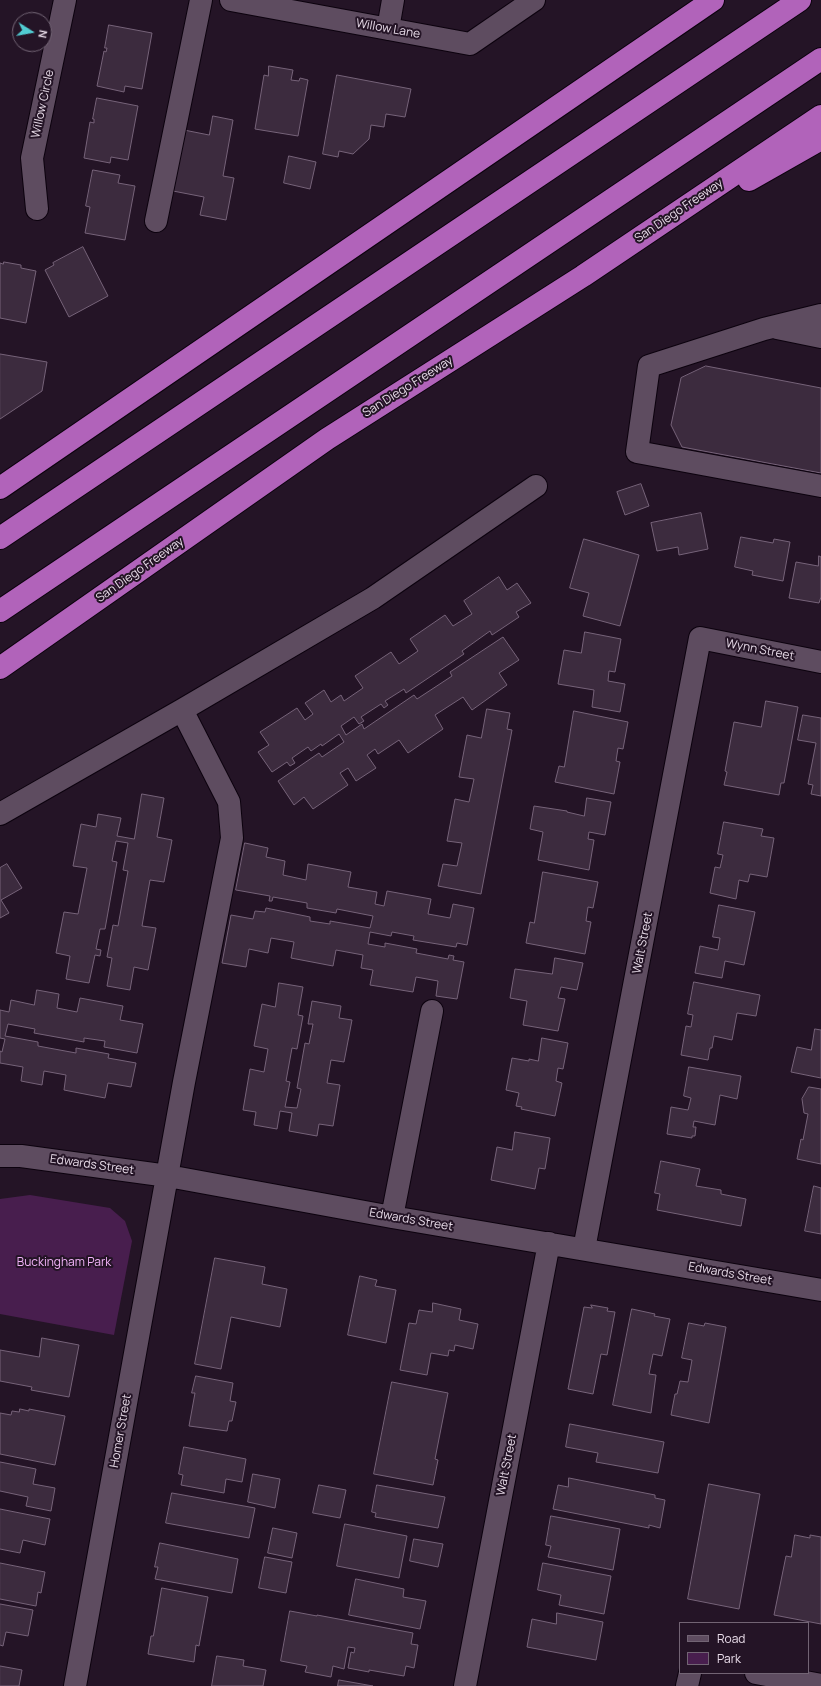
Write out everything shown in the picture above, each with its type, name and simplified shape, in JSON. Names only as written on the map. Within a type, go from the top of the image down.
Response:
[{"type":"highway","points":[[0,488],[713,0]]},
{"type":"highway","points":[[0,538],[368,292],[800,0]]},
{"type":"highway","points":[[0,611],[821,59]]},
{"type":"highway","name":"San Diego Freeway","points":[[0,668],[327,439],[583,276],[821,116]]},
{"type":"highway","points":[[583,276],[821,139]]},
{"type":"street","name":"Willow Circle","points":[[37,209],[32,158],[65,0]]},
{"type":"street","points":[[156,221],[201,0]]},
{"type":"street","name":"Willow Lane","points":[[231,0],[262,3],[470,44],[534,0]]},
{"type":"street","points":[[388,29],[393,0]]},
{"type":"street","points":[[821,314],[772,327],[649,366],[637,452],[821,486]]},
{"type":"street","points":[[772,327],[821,337]]},
{"type":"street","points":[[0,814],[182,710],[373,598],[536,486]]},
{"type":"street","name":"Wynn Street","points":[[700,638],[821,662]]},
{"type":"street","name":"Walt Street","points":[[584,1249],[700,638]]},
{"type":"street","name":"Homer Street","points":[[75,1686],[186,1074],[232,838],[229,802],[182,710]]},
{"type":"street","points":[[392,1217],[432,1011]]},
{"type":"street","name":"Edwards Street","points":[[0,1156],[50,1159],[168,1176],[392,1217],[821,1290]]},
{"type":"street","name":"Walt Street","points":[[465,1686],[549,1243]]},
{"type":"street","points":[[688,1686],[690,1674]]},
{"type":"street","points":[[761,1674],[821,1685]]},
{"type":"green space","name":"Buckingham Park","points":[[30,1195],[110,1208],[125,1221],[132,1241],[114,1335],[0,1314],[0,1199]]},
{"type":"building","points":[[109,25],[152,33],[142,89],[125,86],[124,92],[97,86],[104,51],[106,52],[107,48],[105,48]]},
{"type":"building","points":[[269,66],[293,70],[291,80],[299,81],[300,78],[308,80],[298,136],[255,129],[264,75],[268,76]]},
{"type":"building","points":[[337,75],[411,89],[405,117],[386,114],[384,127],[371,125],[369,139],[353,154],[339,151],[338,157],[323,154]]},
{"type":"building","points":[[97,98],[138,106],[128,160],[111,157],[110,163],[84,158],[90,122],[94,123],[93,119]]},
{"type":"building","points":[[213,116],[233,120],[223,176],[234,178],[226,220],[200,215],[204,197],[173,191],[184,130],[209,135]]},
{"type":"building","points":[[289,156],[316,162],[310,189],[284,183]]},
{"type":"building","points":[[93,170],[120,175],[118,183],[135,186],[125,240],[85,233],[90,207],[86,206]]},
{"type":"building","points":[[83,247],[108,296],[69,317],[45,270],[54,265],[53,263]]},
{"type":"building","points":[[4,262],[21,265],[21,268],[36,271],[26,323],[0,318],[0,263],[3,264]]},
{"type":"building","points":[[0,354],[47,362],[42,391],[0,419]]},
{"type":"building","points":[[706,366],[821,388],[821,473],[682,447],[671,425],[681,378]]},
{"type":"building","points":[[641,484],[649,506],[625,515],[617,492]]},
{"type":"building","points":[[701,513],[708,549],[679,555],[678,547],[657,551],[651,523]]},
{"type":"building","points":[[741,537],[773,543],[774,539],[790,542],[783,581],[752,575],[753,571],[735,567]]},
{"type":"building","points":[[584,539],[639,555],[620,626],[583,616],[589,593],[570,588]]},
{"type":"building","points":[[819,556],[821,557],[821,597],[819,603],[789,598],[796,562],[818,566]]},
{"type":"building","points":[[499,577],[507,590],[517,583],[531,603],[516,612],[519,617],[492,635],[490,631],[462,651],[464,654],[406,693],[404,689],[385,701],[388,705],[384,708],[381,704],[361,717],[364,721],[359,724],[354,717],[341,726],[346,735],[362,724],[364,729],[414,695],[417,699],[452,676],[450,672],[503,637],[519,660],[499,673],[507,685],[472,710],[463,697],[435,715],[443,729],[408,753],[399,740],[378,754],[375,749],[367,755],[376,768],[356,781],[348,768],[340,773],[348,785],[313,809],[304,797],[294,805],[278,781],[319,753],[322,757],[344,742],[339,734],[322,746],[321,744],[311,751],[308,747],[292,758],[295,763],[290,766],[287,762],[272,772],[258,752],[269,745],[260,732],[297,708],[305,720],[313,714],[305,703],[324,690],[331,702],[341,695],[344,701],[363,688],[355,676],[391,652],[399,664],[418,651],[410,639],[445,615],[453,626],[472,614],[464,601]]},
{"type":"building","points":[[585,632],[621,639],[615,672],[609,671],[608,681],[625,684],[620,712],[592,707],[594,690],[558,684],[564,650],[581,653]]},
{"type":"building","points":[[766,701],[798,707],[784,783],[781,783],[779,795],[724,785],[727,772],[725,771],[734,722],[761,727]]},
{"type":"building","points":[[487,709],[510,713],[507,729],[512,730],[481,894],[438,886],[443,864],[457,866],[462,843],[447,841],[455,799],[469,802],[474,779],[459,777],[467,735],[481,738]]},
{"type":"building","points":[[574,711],[628,722],[623,749],[618,748],[616,761],[620,762],[614,794],[555,782],[559,766],[564,767]]},
{"type":"building","points":[[803,715],[821,718],[821,796],[811,794],[813,785],[808,784],[816,743],[798,740]]},
{"type":"building","points":[[142,794],[164,798],[157,837],[172,840],[164,882],[150,880],[142,926],[156,928],[148,970],[134,967],[130,990],[107,986],[112,958],[107,957],[113,925],[118,926],[128,871],[123,870],[128,843],[116,841],[112,861],[117,862],[105,929],[100,929],[96,949],[101,950],[100,956],[95,955],[89,983],[66,979],[70,956],[56,953],[64,912],[78,914],[87,868],[73,866],[81,824],[96,827],[98,814],[121,818],[117,836],[134,839]]},
{"type":"building","points":[[587,798],[611,802],[605,835],[589,832],[588,839],[594,840],[589,870],[538,860],[543,832],[530,829],[534,806],[567,811],[584,816]]},
{"type":"building","points":[[724,822],[763,829],[761,836],[774,838],[767,877],[750,874],[748,882],[739,880],[736,899],[710,893],[715,867],[720,868],[723,855],[718,854]]},
{"type":"building","points":[[245,843],[268,848],[266,857],[285,861],[283,875],[306,880],[308,864],[351,872],[348,887],[377,892],[375,904],[384,906],[387,891],[431,899],[428,914],[450,918],[453,904],[474,908],[467,945],[457,943],[456,947],[413,940],[414,936],[392,932],[391,936],[370,932],[368,944],[385,947],[385,943],[417,949],[416,953],[448,959],[449,955],[454,956],[453,960],[464,962],[457,999],[436,996],[438,981],[416,977],[413,992],[370,985],[373,970],[361,968],[363,955],[336,950],[333,966],[291,958],[294,942],[271,938],[268,953],[249,949],[246,967],[222,963],[231,915],[253,919],[255,911],[265,912],[266,908],[310,917],[310,921],[330,924],[330,921],[370,928],[373,916],[337,909],[336,913],[307,908],[307,903],[273,897],[272,901],[269,901],[270,896],[236,890]]},
{"type":"building","points":[[7,864],[22,888],[1,900],[9,913],[0,918],[0,868]]},
{"type":"building","points":[[543,872],[598,882],[593,908],[588,907],[586,921],[591,922],[585,954],[526,943],[530,922],[534,923]]},
{"type":"building","points":[[719,905],[755,912],[744,965],[725,961],[722,978],[695,973],[700,946],[718,950],[720,938],[713,937]]},
{"type":"building","points":[[555,958],[583,963],[577,990],[561,987],[558,998],[565,999],[558,1031],[523,1025],[527,1001],[510,998],[515,969],[552,974]]},
{"type":"building","points":[[694,982],[760,995],[756,1016],[737,1013],[732,1040],[714,1036],[708,1060],[681,1055],[686,1026],[691,1027],[693,1015],[688,1014]]},
{"type":"building","points":[[279,983],[303,987],[298,1015],[303,1016],[297,1049],[292,1048],[286,1081],[290,1082],[285,1107],[297,1108],[301,1089],[297,1088],[305,1043],[309,1044],[313,1024],[308,1024],[312,1001],[341,1006],[339,1018],[352,1020],[344,1062],[331,1060],[327,1083],[340,1085],[333,1126],[319,1124],[317,1136],[289,1131],[292,1113],[280,1111],[277,1129],[254,1125],[256,1112],[243,1110],[250,1069],[264,1072],[268,1049],[254,1046],[262,1004],[275,1007]]},
{"type":"building","points":[[37,990],[59,994],[57,1008],[77,1012],[80,998],[123,1006],[120,1020],[143,1024],[137,1053],[104,1047],[105,1041],[84,1038],[84,1042],[34,1033],[35,1029],[8,1024],[5,1036],[38,1042],[38,1046],[76,1053],[76,1048],[109,1054],[108,1058],[136,1063],[131,1087],[108,1083],[105,1098],[64,1090],[66,1075],[44,1071],[42,1085],[21,1081],[23,1067],[0,1063],[0,1051],[2,1052],[5,1039],[0,1038],[0,1010],[9,1012],[11,1000],[34,1005]]},
{"type":"building","points":[[815,1029],[821,1030],[821,1078],[791,1072],[797,1047],[811,1050]]},
{"type":"building","points":[[542,1038],[568,1043],[563,1069],[558,1068],[556,1081],[562,1083],[555,1116],[521,1109],[522,1107],[516,1106],[519,1093],[506,1090],[512,1058],[538,1061]]},
{"type":"building","points":[[689,1067],[741,1076],[737,1099],[720,1095],[715,1125],[694,1121],[693,1127],[696,1127],[695,1136],[692,1136],[692,1138],[667,1134],[671,1107],[688,1110],[691,1098],[684,1096]]},
{"type":"building","points":[[809,1087],[821,1089],[821,1164],[797,1159],[801,1139],[803,1140],[808,1114],[804,1113],[802,1099]]},
{"type":"building","points":[[515,1132],[550,1138],[545,1169],[539,1168],[535,1189],[491,1180],[497,1147],[512,1150]]},
{"type":"building","points":[[661,1161],[700,1169],[696,1186],[721,1190],[721,1194],[746,1199],[741,1226],[657,1210],[660,1194],[655,1193]]},
{"type":"building","points":[[814,1186],[821,1188],[821,1234],[805,1231]]},
{"type":"building","points":[[215,1258],[265,1267],[262,1284],[287,1289],[280,1327],[231,1317],[221,1369],[195,1364]]},
{"type":"building","points":[[360,1276],[377,1280],[375,1286],[396,1290],[386,1343],[348,1335]]},
{"type":"building","points":[[433,1303],[461,1309],[459,1320],[478,1324],[473,1349],[455,1345],[454,1351],[449,1350],[448,1356],[431,1353],[427,1375],[400,1370],[409,1323],[416,1324],[419,1310],[432,1312]]},
{"type":"building","points":[[591,1305],[608,1308],[607,1311],[615,1312],[607,1355],[601,1354],[593,1394],[568,1389],[584,1307],[592,1308]]},
{"type":"building","points":[[632,1309],[670,1319],[662,1356],[653,1354],[649,1374],[656,1375],[651,1413],[613,1405]]},
{"type":"building","points":[[689,1323],[704,1326],[705,1323],[726,1327],[709,1423],[671,1415],[675,1394],[677,1394],[680,1381],[688,1382],[692,1360],[682,1358]]},
{"type":"building","points":[[42,1338],[79,1345],[69,1397],[31,1390],[32,1387],[0,1381],[0,1350],[39,1357]]},
{"type":"building","points":[[196,1376],[233,1383],[230,1401],[236,1402],[232,1421],[229,1421],[227,1431],[189,1426],[195,1393],[192,1393]]},
{"type":"building","points":[[392,1382],[448,1393],[435,1459],[438,1460],[433,1485],[374,1474]]},
{"type":"building","points":[[20,1409],[29,1411],[29,1409],[65,1416],[55,1465],[0,1454],[0,1413],[11,1415],[12,1411],[19,1412]]},
{"type":"building","points":[[570,1424],[664,1442],[658,1473],[596,1462],[598,1453],[566,1447]]},
{"type":"building","points":[[184,1447],[246,1459],[242,1482],[226,1479],[224,1493],[181,1485],[183,1475],[179,1474]]},
{"type":"building","points":[[0,1462],[36,1469],[33,1484],[55,1488],[51,1511],[26,1506],[28,1497],[0,1491]]},
{"type":"building","points":[[253,1474],[280,1479],[275,1508],[248,1502]]},
{"type":"building","points":[[569,1478],[655,1495],[655,1498],[665,1500],[660,1528],[649,1525],[649,1528],[553,1509],[558,1485],[568,1487]]},
{"type":"building","points":[[709,1484],[760,1494],[739,1609],[688,1599]]},
{"type":"building","points":[[319,1485],[346,1490],[340,1518],[313,1513]]},
{"type":"building","points":[[377,1485],[445,1497],[438,1528],[375,1517],[376,1513],[372,1512]]},
{"type":"building","points":[[172,1493],[255,1508],[249,1538],[166,1523]]},
{"type":"building","points":[[0,1509],[50,1519],[45,1545],[23,1540],[20,1553],[0,1549]]},
{"type":"building","points":[[551,1516],[620,1529],[613,1570],[548,1557],[551,1546],[546,1545]]},
{"type":"building","points":[[345,1524],[407,1536],[399,1578],[337,1566]]},
{"type":"building","points":[[273,1528],[297,1533],[292,1558],[268,1553]]},
{"type":"building","points":[[795,1535],[810,1538],[810,1535],[821,1537],[821,1624],[774,1615],[786,1556],[791,1557]]},
{"type":"building","points":[[414,1539],[443,1544],[438,1567],[410,1561]]},
{"type":"building","points":[[160,1543],[238,1559],[232,1593],[155,1579],[158,1567],[155,1567]]},
{"type":"building","points":[[265,1557],[292,1562],[286,1593],[259,1588]]},
{"type":"building","points":[[0,1563],[45,1572],[41,1593],[38,1592],[36,1606],[0,1599]]},
{"type":"building","points":[[543,1563],[611,1576],[604,1614],[559,1605],[561,1595],[538,1590]]},
{"type":"building","points":[[356,1579],[404,1589],[403,1597],[426,1601],[420,1629],[349,1615]]},
{"type":"building","points":[[162,1588],[208,1597],[199,1646],[196,1645],[194,1662],[148,1654]]},
{"type":"building","points":[[0,1604],[33,1610],[28,1636],[6,1632],[3,1646],[0,1645]]},
{"type":"building","points":[[290,1611],[413,1633],[411,1644],[418,1645],[414,1668],[406,1666],[404,1676],[348,1668],[351,1652],[354,1653],[355,1648],[348,1647],[344,1669],[333,1666],[331,1677],[305,1672],[307,1666],[281,1661]]},
{"type":"building","points":[[557,1613],[603,1622],[596,1660],[527,1647],[532,1619],[556,1624]]},
{"type":"building","points":[[217,1656],[244,1660],[243,1666],[266,1670],[263,1686],[212,1686]]},
{"type":"building","points":[[0,1666],[22,1670],[19,1686],[0,1686]]},
{"type":"building","points":[[339,1680],[373,1686],[338,1686]]}]
